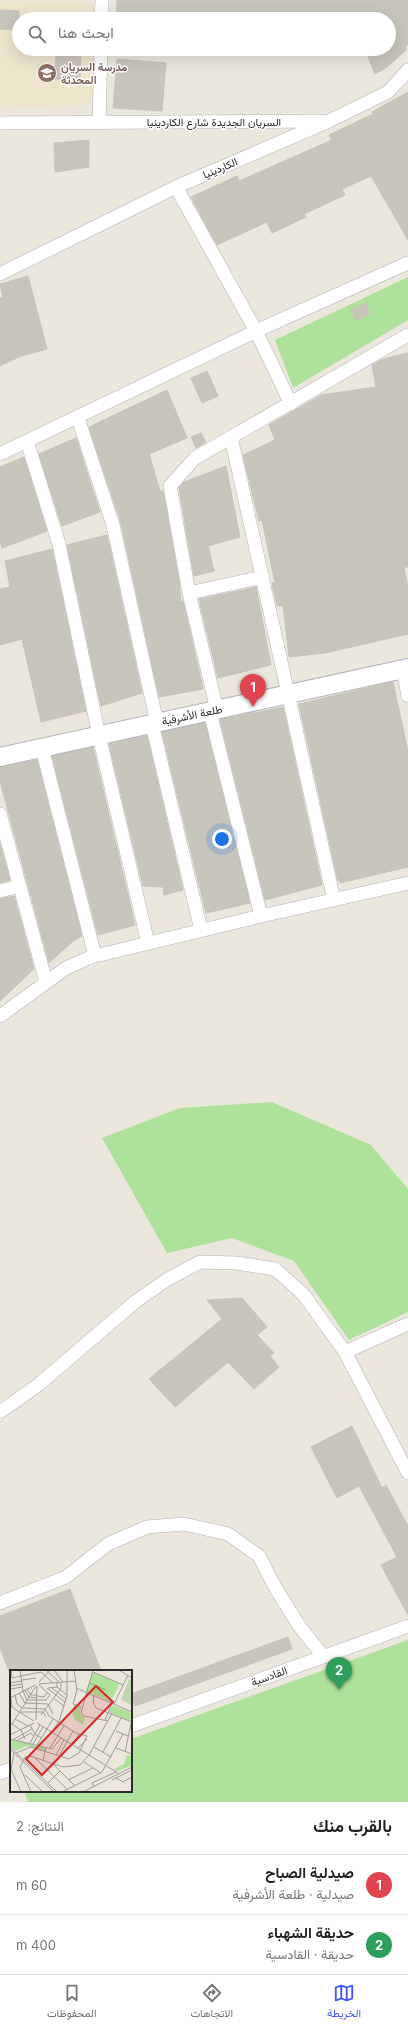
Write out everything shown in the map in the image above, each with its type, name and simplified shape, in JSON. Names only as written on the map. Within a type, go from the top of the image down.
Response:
[{"type":"main road","name":"طلعة الأشرفية","points":[[0,757],[405,669]]},
{"type":"street","points":[[101,12],[102,0]]},
{"type":"street","points":[[99,122],[101,56]]},
{"type":"street","name":"الكاردينيا","points":[[0,274],[176,187],[329,121],[388,92],[408,70]]},
{"type":"street","name":"السريان الجديدة شارع الكاردينيا","points":[[0,123],[329,121]]},
{"type":"street","points":[[176,187],[256,331],[291,404]]},
{"type":"street","name":"الكاردينيا","points":[[0,263],[26,262]]},
{"type":"street","points":[[0,454],[78,418],[256,331],[408,263]]},
{"type":"street","points":[[261,916],[213,711],[189,592],[170,486],[195,458],[291,404],[408,335]]},
{"type":"street","points":[[78,418],[113,525],[155,724],[201,930]]},
{"type":"street","points":[[231,437],[334,900]]},
{"type":"street","points":[[28,441],[59,544],[99,736],[148,943]]},
{"type":"street","points":[[189,592],[263,577]]},
{"type":"street","points":[[405,669],[408,696]]},
{"type":"street","points":[[42,748],[95,956]]},
{"type":"street","points":[[0,814],[2,832],[20,886],[46,982]]},
{"type":"street","points":[[0,1016],[66,968],[95,956],[261,916],[408,883]]},
{"type":"street","points":[[0,891],[20,886]]},
{"type":"street","points":[[0,1412],[38,1384],[135,1302],[168,1279],[200,1262],[236,1263],[275,1269],[304,1294],[345,1352],[408,1473]]},
{"type":"street","points":[[345,1352],[408,1324]]},
{"type":"street","points":[[0,1603],[66,1577],[108,1544],[147,1526],[184,1524],[228,1534],[259,1556],[276,1589],[300,1627],[323,1656]]},
{"type":"street","name":"القادسية","points":[[132,1726],[408,1626]]},
{"type":"street","points":[[0,1773],[10,1769]]},
{"type":"shaded area","name":"مدرسة السريان المحدثة","points":[[0,1],[93,2],[93,12],[12,12],[12,56],[93,56],[94,97],[86,106],[0,109]]},
{"type":"green space","points":[[408,277],[408,320],[293,388],[275,340]]},
{"type":"green space","points":[[272,1102],[371,1145],[408,1189],[408,1312],[349,1340],[294,1261],[232,1238],[167,1253],[102,1138],[180,1108]]},
{"type":"green space","points":[[408,1640],[408,1802],[28,1802],[24,1792],[132,1792],[132,1739]]},
{"type":"building","points":[[117,0],[408,0],[408,44],[404,49],[407,49],[387,67],[375,74],[368,56],[396,56],[396,12],[116,12]]},
{"type":"building","points":[[0,10],[19,11],[12,12],[12,30],[0,29]]},
{"type":"building","points":[[56,56],[81,56],[80,80],[55,79]]},
{"type":"building","points":[[117,59],[166,63],[162,111],[113,108]]},
{"type":"building","points":[[408,92],[408,240],[371,176],[342,189],[345,195],[304,214],[306,217],[272,233],[267,222],[217,245],[191,197],[237,176],[239,181],[332,140],[329,135],[373,114],[372,112]]},
{"type":"building","points":[[89,140],[89,167],[55,172],[54,143]]},
{"type":"building","points":[[28,276],[47,349],[21,356],[0,366],[0,298],[3,297],[0,284]]},
{"type":"building","points":[[366,303],[370,314],[356,320],[351,310]]},
{"type":"building","points":[[408,353],[408,567],[404,567],[408,587],[408,634],[325,653],[289,657],[283,605],[277,606],[272,583],[275,583],[262,520],[259,521],[243,455],[275,440],[269,425],[321,395],[376,387],[372,365],[383,359]]},
{"type":"building","points":[[207,371],[218,396],[202,403],[191,378]]},
{"type":"building","points":[[167,390],[187,438],[149,454],[160,491],[163,491],[179,580],[181,602],[183,601],[203,689],[159,697],[121,523],[89,427]]},
{"type":"building","points":[[201,433],[206,442],[196,448],[191,437]]},
{"type":"building","points":[[76,438],[100,512],[62,526],[39,454]]},
{"type":"building","points":[[24,457],[47,531],[2,548],[0,540],[0,467]]},
{"type":"building","points":[[226,466],[240,537],[208,546],[214,571],[194,576],[179,488],[184,482]]},
{"type":"building","points":[[107,535],[142,693],[101,706],[67,545]]},
{"type":"building","points":[[52,549],[86,711],[41,722],[22,639],[0,645],[0,589],[10,587],[5,561]]},
{"type":"building","points":[[256,587],[271,665],[218,678],[199,599]]},
{"type":"building","points":[[393,682],[408,751],[408,867],[340,883],[340,880],[338,881],[299,704]]},
{"type":"building","points":[[283,707],[322,885],[265,900],[220,720]]},
{"type":"building","points":[[205,723],[250,903],[206,913],[162,732]]},
{"type":"building","points":[[147,736],[183,890],[164,895],[163,887],[143,886],[109,744]]},
{"type":"building","points":[[93,747],[135,925],[98,935],[52,756]]},
{"type":"building","points":[[37,760],[82,936],[72,942],[49,963],[0,781],[0,767]]},
{"type":"building","points":[[0,844],[10,880],[0,883]]},
{"type":"building","points":[[14,896],[34,969],[0,1001],[0,899]]},
{"type":"building","points":[[242,1298],[267,1327],[257,1335],[274,1353],[270,1356],[279,1367],[254,1389],[228,1362],[175,1407],[149,1379],[222,1319],[207,1300]]},
{"type":"building","points":[[352,1426],[382,1488],[386,1485],[408,1526],[408,1615],[381,1565],[397,1557],[359,1486],[337,1498],[311,1447]]},
{"type":"building","points":[[70,1589],[101,1670],[9,1671],[0,1648],[0,1616]]},
{"type":"building","points":[[288,1637],[292,1649],[135,1706],[132,1694]]},
{"type":"place","name":"مدرسة السريان المحدثة","points":[[47,73]]},
{"type":"place","name":"صيدلية الصباح","points":[[253,707]]},
{"type":"place","name":"حديقة الشهباء","points":[[339,1690]]}]
